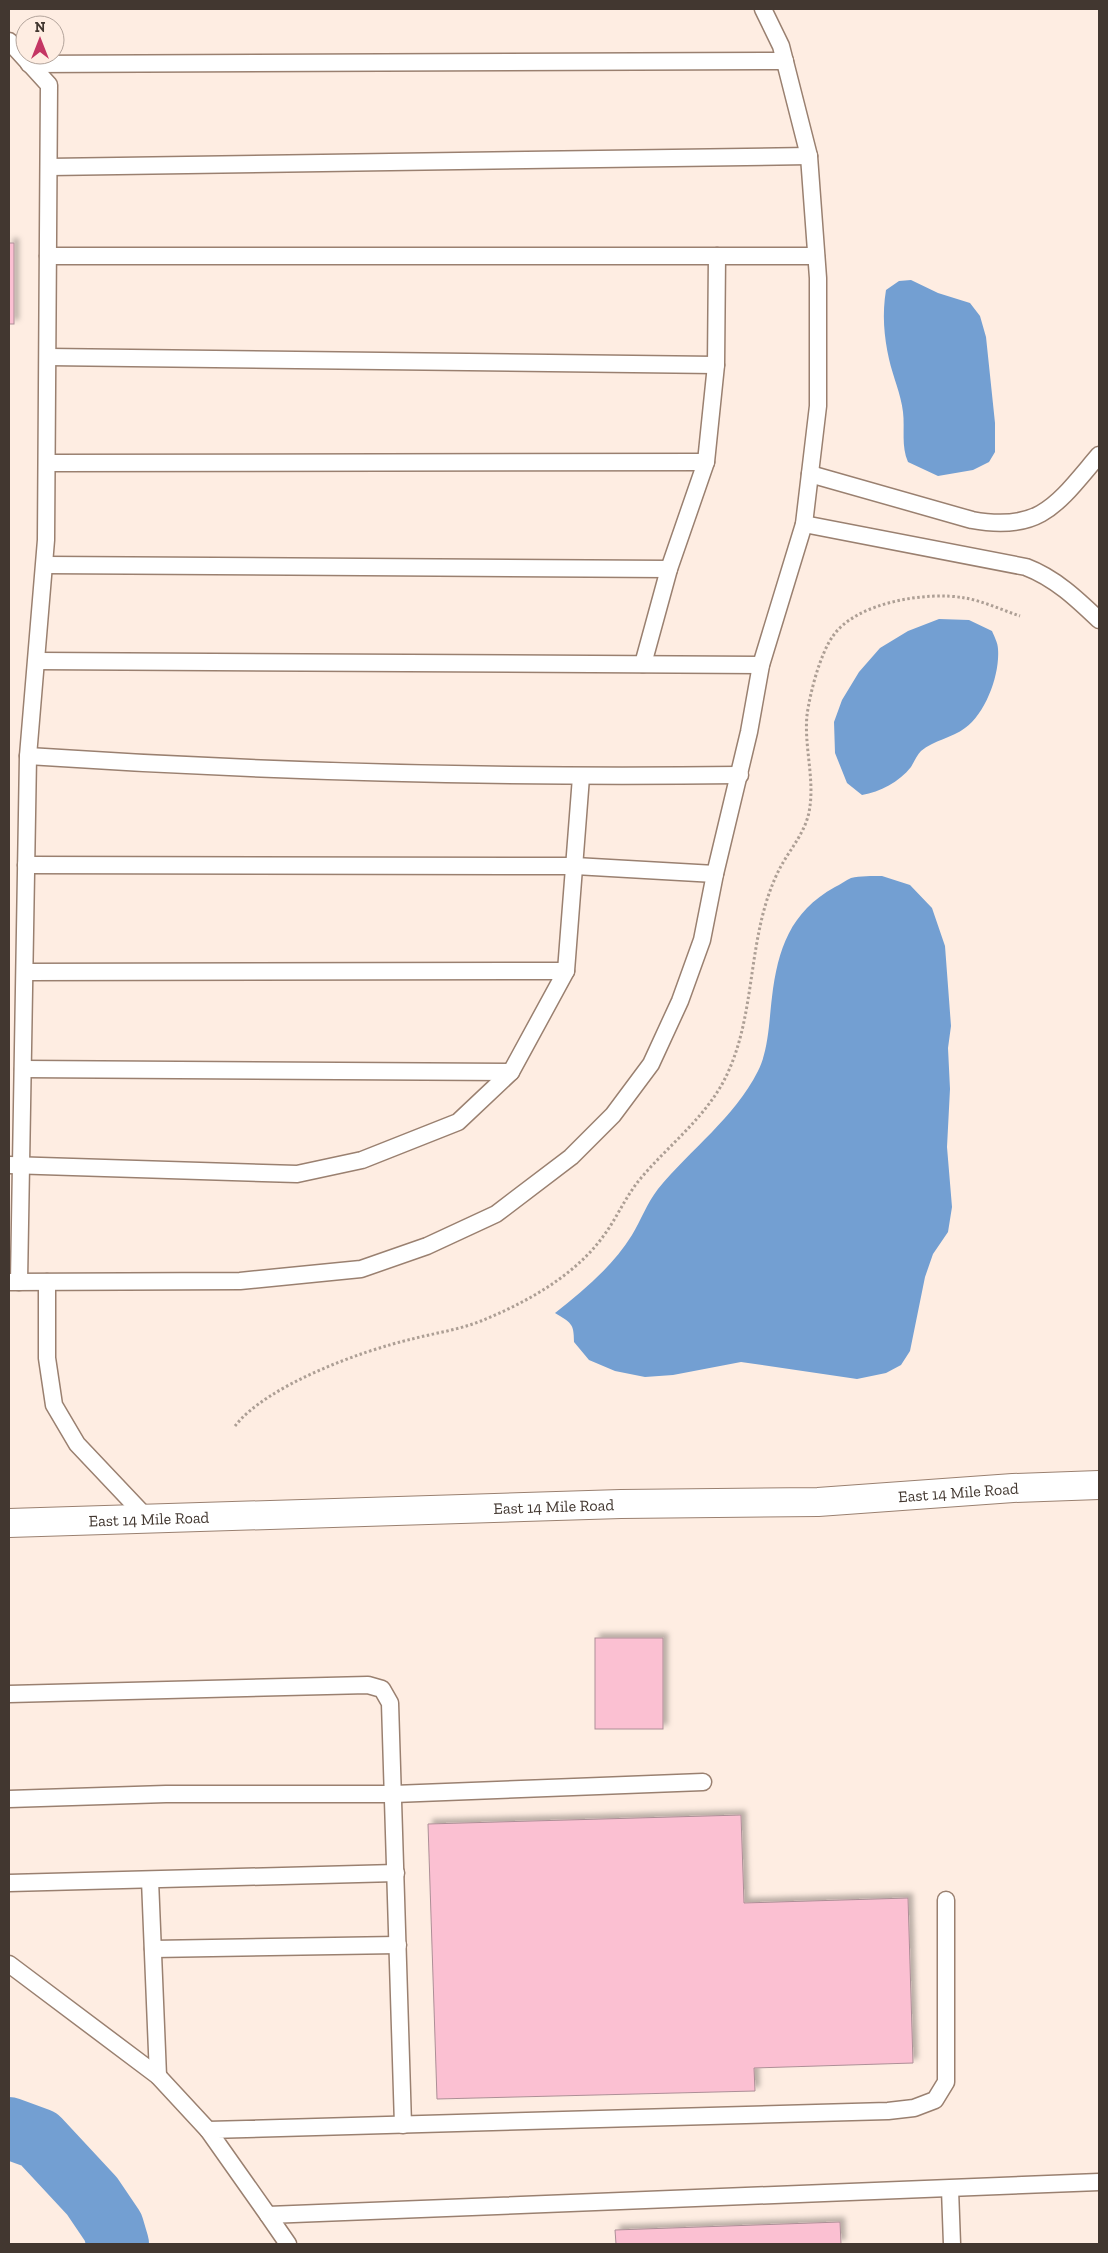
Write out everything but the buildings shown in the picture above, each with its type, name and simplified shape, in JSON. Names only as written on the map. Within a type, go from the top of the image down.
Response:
[{"type":"main road","name":"East 14 Mile Road","points":[[9,1523],[621,1504],[818,1502],[1013,1488],[1099,1485]]},
{"type":"lane","points":[[30,65],[49,85],[47,463],[45,565],[28,756],[23,1068],[15,1165],[14,1282],[240,1281],[361,1269],[427,1246],[496,1214],[571,1157],[613,1115],[651,1064],[680,1001],[702,940],[715,874],[740,775],[761,665],[804,524],[818,406],[816,256],[809,156],[781,46],[763,9]]},
{"type":"lane","points":[[65,64],[785,61]]},
{"type":"lane","points":[[48,167],[809,156]]},
{"type":"lane","points":[[48,256],[816,256]]},
{"type":"lane","points":[[643,664],[670,569],[706,462],[716,365],[717,256]]},
{"type":"lane","points":[[48,357],[716,365]]},
{"type":"lane","points":[[810,474],[972,520],[994,524],[1012,524],[1028,520],[1050,508],[1074,485],[1099,455]]},
{"type":"lane","points":[[47,463],[706,462]]},
{"type":"lane","points":[[804,524],[1039,572],[1054,581],[1099,620]]},
{"type":"lane","points":[[45,565],[670,569]]},
{"type":"lane","points":[[37,661],[761,665]]},
{"type":"lane","points":[[28,756],[190,767],[581,777],[740,775]]},
{"type":"lane","points":[[15,1165],[297,1174],[362,1160],[458,1122],[511,1072],[566,971],[581,777]]},
{"type":"lane","points":[[26,865],[575,866],[715,874]]},
{"type":"lane","points":[[25,972],[566,971]]},
{"type":"lane","points":[[23,1068],[511,1072]]},
{"type":"lane","points":[[47,1282],[47,1358],[54,1405],[78,1444],[147,1518]]},
{"type":"lane","points":[[9,1694],[368,1685],[382,1689],[390,1703],[403,2125]]},
{"type":"lane","points":[[9,1799],[166,1794],[394,1794],[703,1782]]},
{"type":"lane","points":[[9,1883],[396,1872]]},
{"type":"lane","points":[[150,1880],[158,2076]]},
{"type":"lane","points":[[208,2130],[888,2111],[914,2108],[935,2100],[946,2082],[946,1900]]},
{"type":"lane","points":[[153,1949],[398,1944]]},
{"type":"lane","points":[[9,1964],[158,2076],[208,2130],[288,2244]]},
{"type":"lane","points":[[268,2215],[1099,2182]]},
{"type":"lane","points":[[950,2189],[952,2244]]},
{"type":"water","points":[[911,280],[938,293],[970,303],[980,316],[986,337],[995,423],[995,452],[989,462],[973,470],[938,476],[908,462],[906,456],[903,412],[887,350],[884,308],[886,290],[899,281]]},
{"type":"water","points":[[939,619],[969,620],[992,631],[997,644],[998,659],[997,670],[990,692],[979,713],[965,728],[921,751],[911,767],[895,782],[882,789],[862,795],[847,783],[835,753],[834,722],[842,700],[859,672],[880,648],[908,631]]},
{"type":"water","points":[[862,876],[882,876],[910,885],[932,908],[945,946],[951,1026],[948,1048],[950,1089],[947,1147],[952,1207],[948,1232],[933,1254],[925,1277],[910,1351],[901,1365],[886,1373],[857,1379],[741,1362],[673,1375],[645,1377],[615,1371],[589,1360],[574,1342],[570,1324],[555,1313],[607,1268],[632,1235],[658,1189],[725,1118],[748,1088],[762,1062],[778,963],[789,933],[797,920],[820,897],[849,879]]},
{"type":"waterway","points":[[9,2128],[39,2139],[92,2196],[113,2227],[118,2244]]}]
